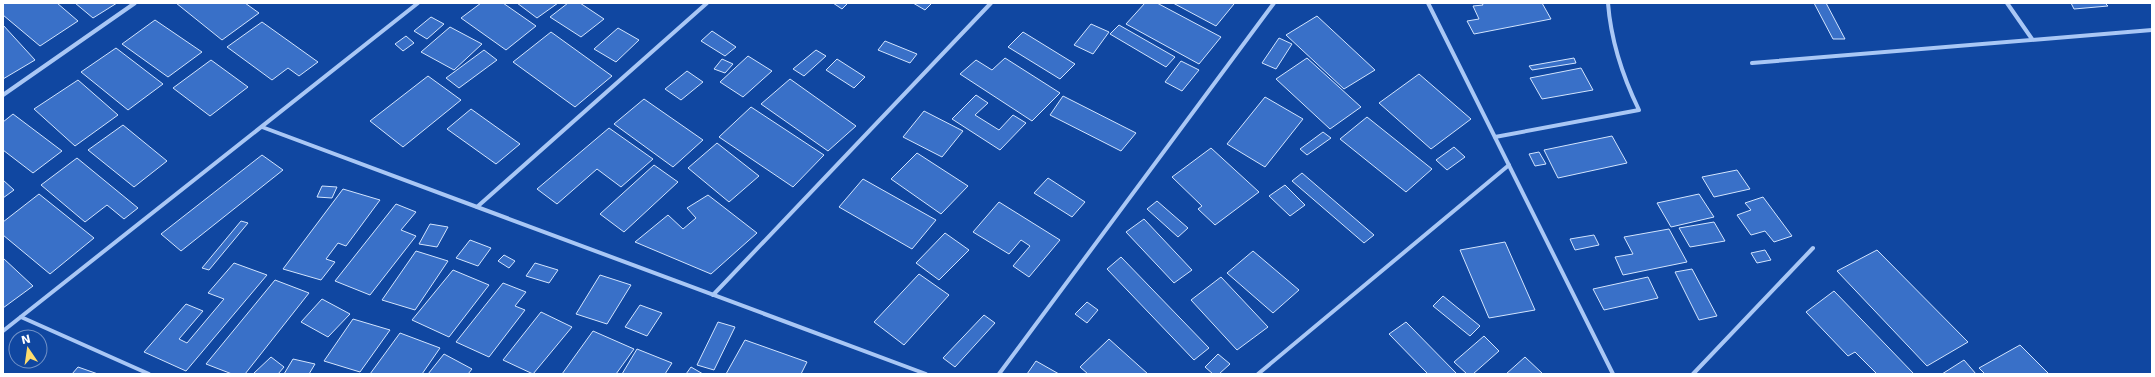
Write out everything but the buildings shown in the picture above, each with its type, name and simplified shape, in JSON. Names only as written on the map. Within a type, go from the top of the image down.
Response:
[{"type":"street","points":[[3,95],[135,3]]},
{"type":"street","points":[[3,331],[418,3]]},
{"type":"street","points":[[477,208],[707,3]]},
{"type":"street","points":[[713,295],[991,3]]},
{"type":"street","points":[[999,374],[1274,3]]},
{"type":"street","points":[[1428,3],[1613,374]]},
{"type":"street","points":[[1495,137],[1639,110],[1618,66],[1609,30],[1608,3]]},
{"type":"street","points":[[2007,3],[2032,39]]},
{"type":"street","points":[[1752,63],[2152,30]]},
{"type":"street","points":[[262,126],[477,208],[926,374]]},
{"type":"street","points":[[1258,374],[1509,164]]},
{"type":"street","points":[[1693,374],[1813,248]]},
{"type":"street","points":[[21,317],[149,374]]}]
